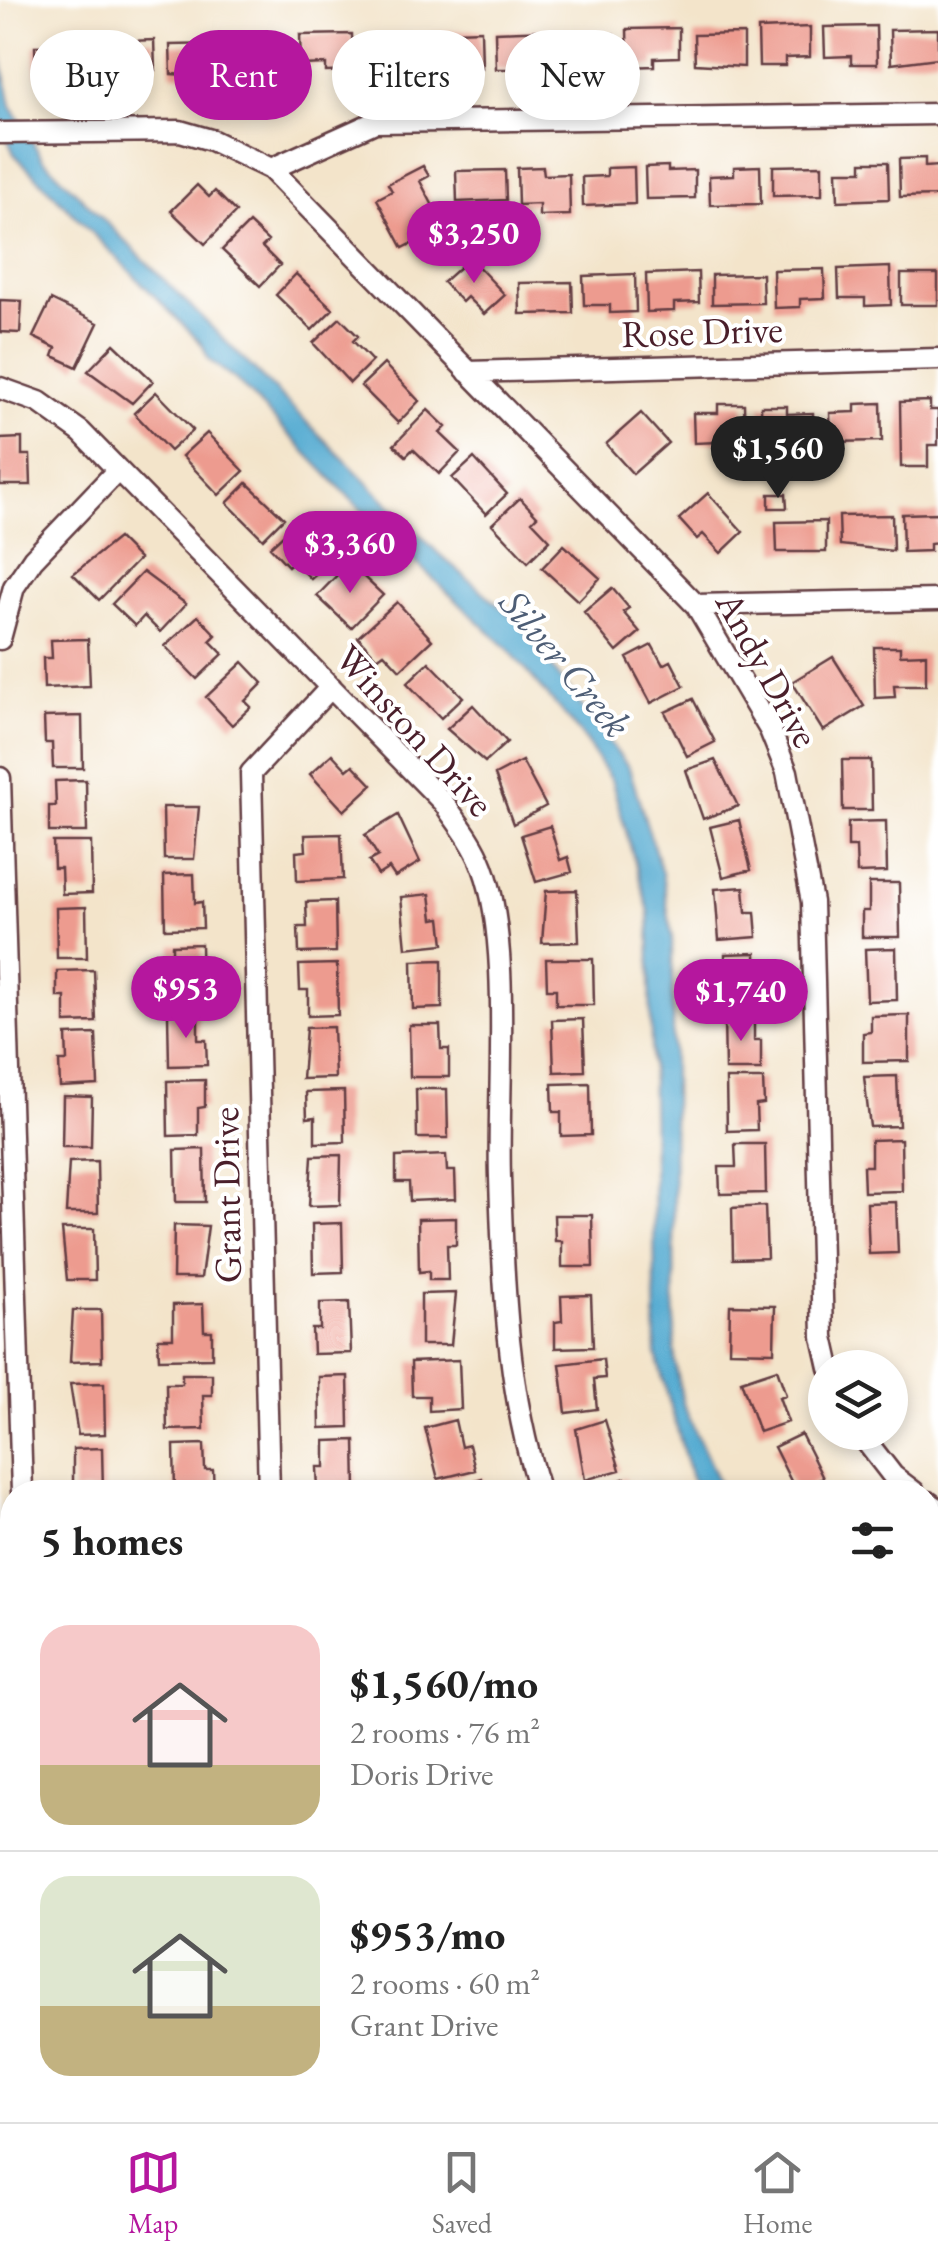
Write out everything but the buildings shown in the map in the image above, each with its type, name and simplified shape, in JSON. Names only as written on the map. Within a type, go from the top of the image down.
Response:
[{"type":"street","points":[[271,170],[375,122],[938,114]]},
{"type":"street","name":"Andy Drive","points":[[0,133],[180,131],[211,140],[271,170],[696,605],[770,730],[787,772],[812,902],[825,1350]]},
{"type":"street","name":"Rose Drive","points":[[468,372],[938,359]]},
{"type":"street","name":"Winston Drive","points":[[0,388],[40,402],[63,417],[118,470],[444,802],[484,869],[496,935],[500,1179],[515,1393],[537,1480]]},
{"type":"street","points":[[0,639],[14,587],[33,559],[118,470]]},
{"type":"street","points":[[696,605],[938,600]]},
{"type":"street","name":"Grant Drive","points":[[268,1480],[251,773],[330,687]]},
{"type":"street","points":[[0,778],[9,1306],[21,1480]]},
{"type":"street","points":[[872,1450],[901,1480]]},
{"type":"water","points":[[0,49],[11,106],[42,158],[438,553],[516,620],[629,768],[662,873],[672,936],[675,1360],[683,1404],[718,1480],[691,1478],[656,1354],[649,912],[612,782],[583,737],[508,649],[378,527],[235,379],[209,360],[202,344],[14,154],[0,121]]},
{"type":"water label","name":"Silver Creek","points":[[566,663]]}]
